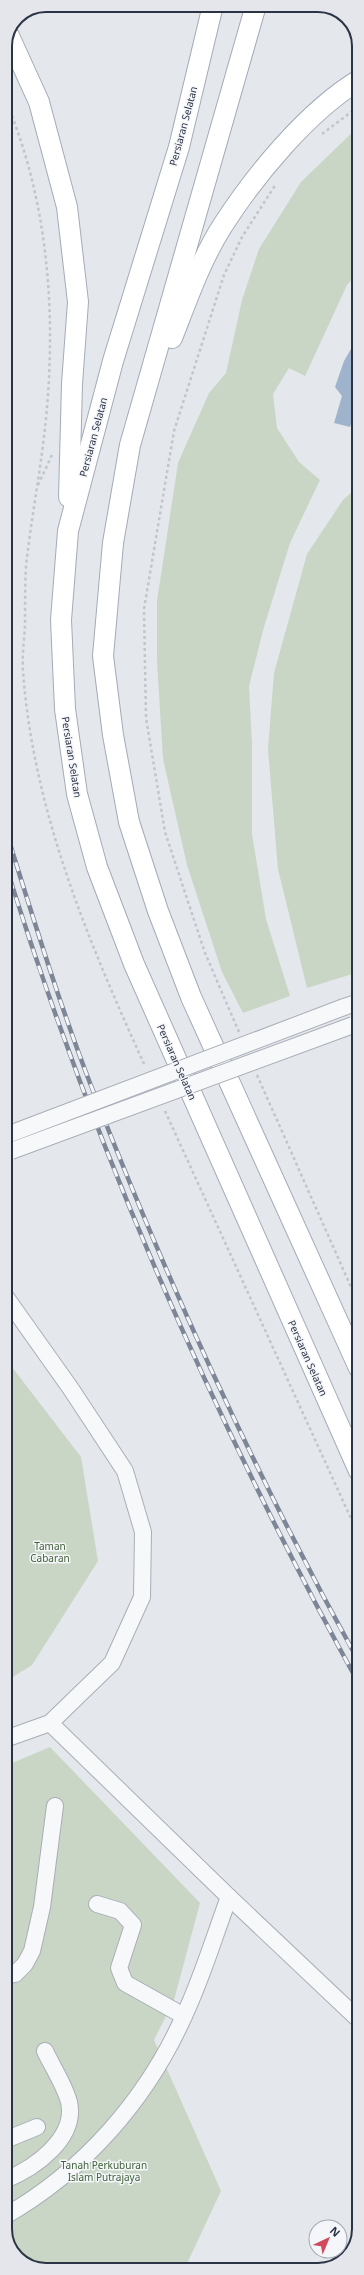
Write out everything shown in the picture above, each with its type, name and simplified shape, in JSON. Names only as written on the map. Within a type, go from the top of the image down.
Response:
[{"type":"main road","name":"Persiaran Selatan","points":[[211,12],[179,147],[113,360],[68,531],[62,620],[65,709],[77,794],[97,867],[134,964],[352,1455]]},
{"type":"main road","points":[[254,12],[130,446],[113,543],[103,656],[113,735],[129,822],[158,911],[191,997],[352,1353]]},
{"type":"main road","points":[[12,43],[39,102],[67,207],[78,302],[72,384],[68,531]]},
{"type":"main road","points":[[130,446],[194,282],[222,225],[266,166],[306,122],[352,86]]},
{"type":"street","points":[[12,1134],[351,1004]]},
{"type":"street","points":[[12,1151],[352,1025]]},
{"type":"street","points":[[12,1306],[71,1389],[124,1471],[143,1532],[142,1597],[112,1663],[50,1723],[12,1737]]},
{"type":"street","points":[[50,1723],[229,1897],[352,2013]]},
{"type":"street","points":[[12,1975],[15,1974],[25,1964],[32,1951],[42,1907],[55,1806]]},
{"type":"street","points":[[12,2211],[56,2181],[95,2148],[145,2086],[184,2016],[229,1897]]},
{"type":"street","points":[[97,1904],[120,1911],[133,1925],[119,1968],[125,1983],[184,2016]]},
{"type":"street","points":[[12,2176],[37,2161],[58,2142],[69,2125],[69,2102],[45,2051]]},
{"type":"street","points":[[12,2137],[37,2126]]},
{"type":"path","points":[[319,136],[352,111]]},
{"type":"path","points":[[242,1039],[205,953],[165,832],[146,718],[144,610],[174,431],[224,275],[242,237],[280,179]]},
{"type":"path","points":[[254,1067],[352,1289]]},
{"type":"green space","points":[[352,133],[352,279],[347,285],[305,376],[289,368],[273,394],[277,428],[299,462],[320,480],[290,543],[264,627],[249,686],[252,744],[252,834],[266,919],[290,996],[243,1013],[222,972],[187,865],[163,759],[157,661],[157,601],[178,463],[209,393],[226,373],[242,300],[259,249],[301,182]]},
{"type":"green space","points":[[352,492],[352,974],[307,988],[278,869],[268,749],[274,673],[307,554],[343,500]]},
{"type":"green space","name":"Taman Cabaran","points":[[12,1367],[81,1457],[98,1561],[32,1665],[12,1678]]},
{"type":"green space","name":"Tanah Perkuburan Islam Putrajaya","points":[[50,1747],[200,1903],[174,2000],[154,2040],[221,2191],[187,2263],[37,2262],[22,2253],[13,2238],[12,1763]]},
{"type":"water","points":[[352,347],[352,421],[350,427],[334,423],[342,396],[335,387],[344,361]]},
{"type":"railway","points":[[12,850],[78,1052],[150,1231],[182,1305],[249,1450],[284,1521],[352,1649]]},
{"type":"railway","points":[[12,884],[40,970],[78,1075],[118,1179],[161,1282],[207,1385],[255,1485],[352,1671]]}]
